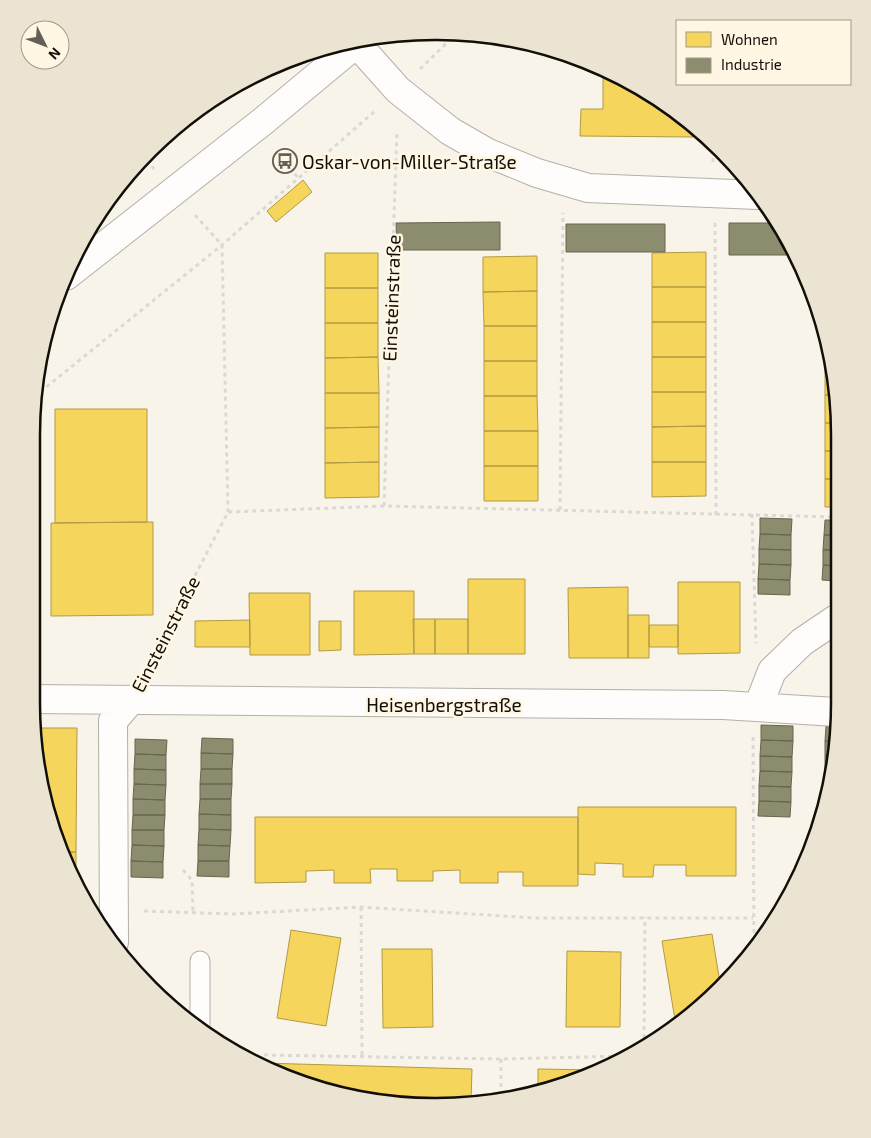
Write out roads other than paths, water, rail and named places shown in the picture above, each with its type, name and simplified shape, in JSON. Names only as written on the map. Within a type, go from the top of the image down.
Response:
[{"type":"street","points":[[364,47],[398,90],[450,131],[488,153],[536,174],[588,188],[749,195]]},
{"type":"street","points":[[79,266],[262,122],[349,50]]},
{"type":"street","points":[[758,707],[772,671],[802,642],[831,622]]},
{"type":"street","name":"Heisenbergstraße","points":[[40,699],[130,702],[758,707],[831,712]]},
{"type":"street","points":[[114,932],[113,721],[130,702]]},
{"type":"lane","points":[[200,961],[200,1020]]},
{"type":"place","name":"Oskar-von-Miller-Straße","points":[[285,161]]}]
